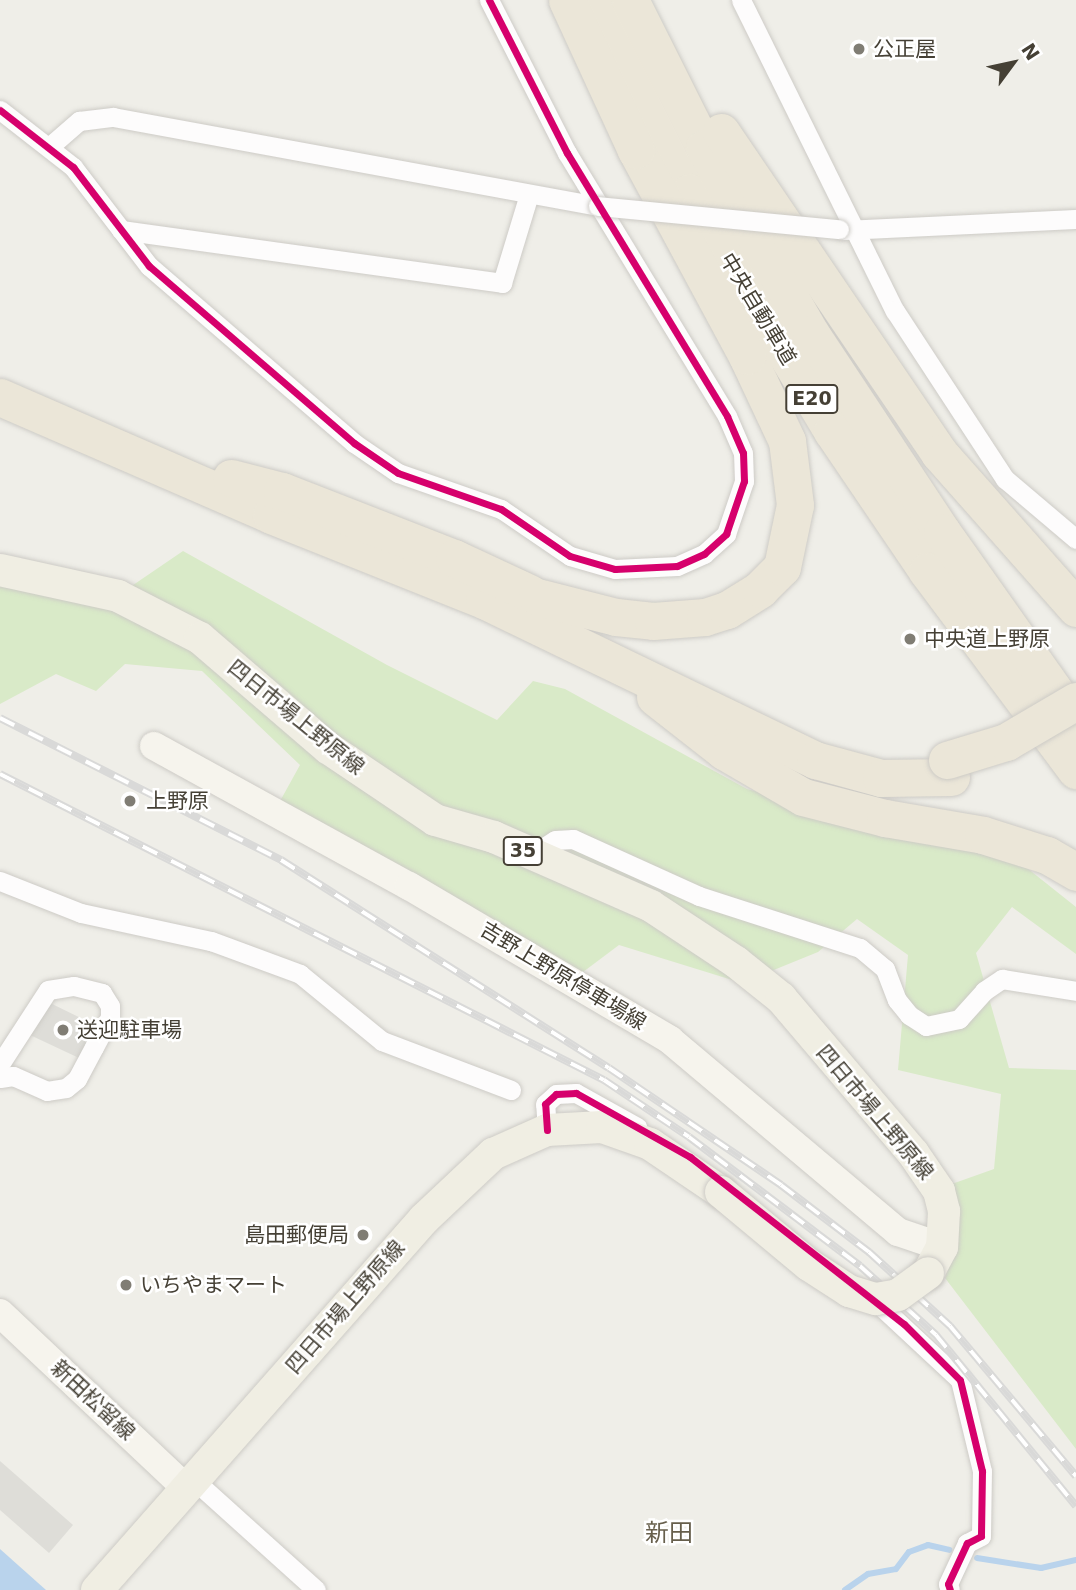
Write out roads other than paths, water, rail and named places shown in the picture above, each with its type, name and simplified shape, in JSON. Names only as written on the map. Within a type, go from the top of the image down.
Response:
[{"type":"highway","points":[[537,597],[616,617],[653,621],[705,617],[726,610],[760,589],[782,567],[795,505],[787,441],[747,356],[636,150],[567,0]]},
{"type":"highway","name":"中央自動車道","points":[[593,0],[689,192],[832,431],[927,571],[1076,770]]},
{"type":"highway","name":"中央自動車道","points":[[630,0],[704,148],[811,334],[942,532],[1076,721]]},
{"type":"highway","points":[[640,0],[760,192],[939,453],[1076,608]]},
{"type":"highway","points":[[0,386],[150,453],[209,474],[282,491],[454,558],[537,597],[807,739],[868,759],[949,769],[1006,742],[1076,701]]},
{"type":"highway","points":[[0,397],[271,515],[484,600],[815,760],[881,778],[993,766],[1076,721]]},
{"type":"highway","points":[[610,659],[724,751],[803,797],[885,818],[983,835],[1047,855],[1076,872]]},
{"type":"main road","name":"四日市場上野原線","points":[[0,570],[118,596],[200,638],[328,748],[435,820],[494,837],[651,906],[736,962],[781,998],[913,1153],[939,1191],[944,1211],[935,1260],[898,1295],[876,1299],[849,1292],[808,1265],[721,1192],[650,1144],[602,1127],[547,1130],[516,1141],[472,1170],[365,1284],[97,1590]]},
{"type":"main road","name":"吉野上野原停車場線","points":[[153,746],[410,886],[670,1040],[935,1260]]},
{"type":"main road","name":"新田松留線","points":[[0,1313],[190,1484]]},
{"type":"street","points":[[741,0],[846,231],[895,311],[1005,479],[1076,539]]},
{"type":"street","points":[[0,110],[73,167],[149,266],[354,443],[398,472],[501,509],[570,556],[615,569],[677,566],[704,554],[726,534],[744,481],[743,453],[727,415],[598,206],[492,1]]},
{"type":"street","points":[[49,147],[79,121],[113,117],[598,206],[846,231],[1076,219]]},
{"type":"street","points":[[121,230],[502,283],[529,194]]},
{"type":"street","points":[[532,855],[555,840],[573,839],[699,896],[860,948],[885,969],[897,1000],[909,1015],[926,1026],[958,1019],[984,991],[1002,979],[1076,991]]},
{"type":"street","points":[[0,881],[81,913],[211,941],[300,974],[382,1041],[511,1090]]},
{"type":"street","points":[[0,1064],[48,990],[84,988],[102,993],[110,1006],[110,1017],[77,1079],[66,1088],[47,1091],[13,1076],[0,1078]]},
{"type":"street","points":[[547,1130],[545,1104],[556,1094],[576,1093],[690,1157],[904,1324],[960,1380],[982,1471],[981,1536],[967,1543],[948,1584],[950,1590]]},
{"type":"street","points":[[190,1484],[316,1590]]},
{"type":"water","points":[[0,1549],[46,1590],[0,1590]]},
{"type":"waterway","points":[[845,1590],[868,1574],[896,1569],[909,1552],[928,1545],[949,1550]]},
{"type":"waterway","points":[[977,1558],[1041,1568],[1076,1560]]},
{"type":"railway","points":[[0,718],[281,860],[609,1068],[781,1185],[869,1252],[950,1326],[1076,1476]]},
{"type":"railway","points":[[0,774],[604,1080],[689,1137],[860,1266],[936,1335],[1076,1506]]},
{"type":"place","name":"公正屋","points":[[859,49]]},
{"type":"place","name":"中央道上野原","points":[[910,639]]},
{"type":"place","name":"上野原","points":[[130,801]]},
{"type":"place","name":"送迎駐車場","points":[[63,1030]]},
{"type":"place","name":"島田郵便局","points":[[363,1235]]},
{"type":"place","name":"いちやまマート","points":[[126,1285]]},
{"type":"district","name":"新田","points":[[669,1534]]}]
